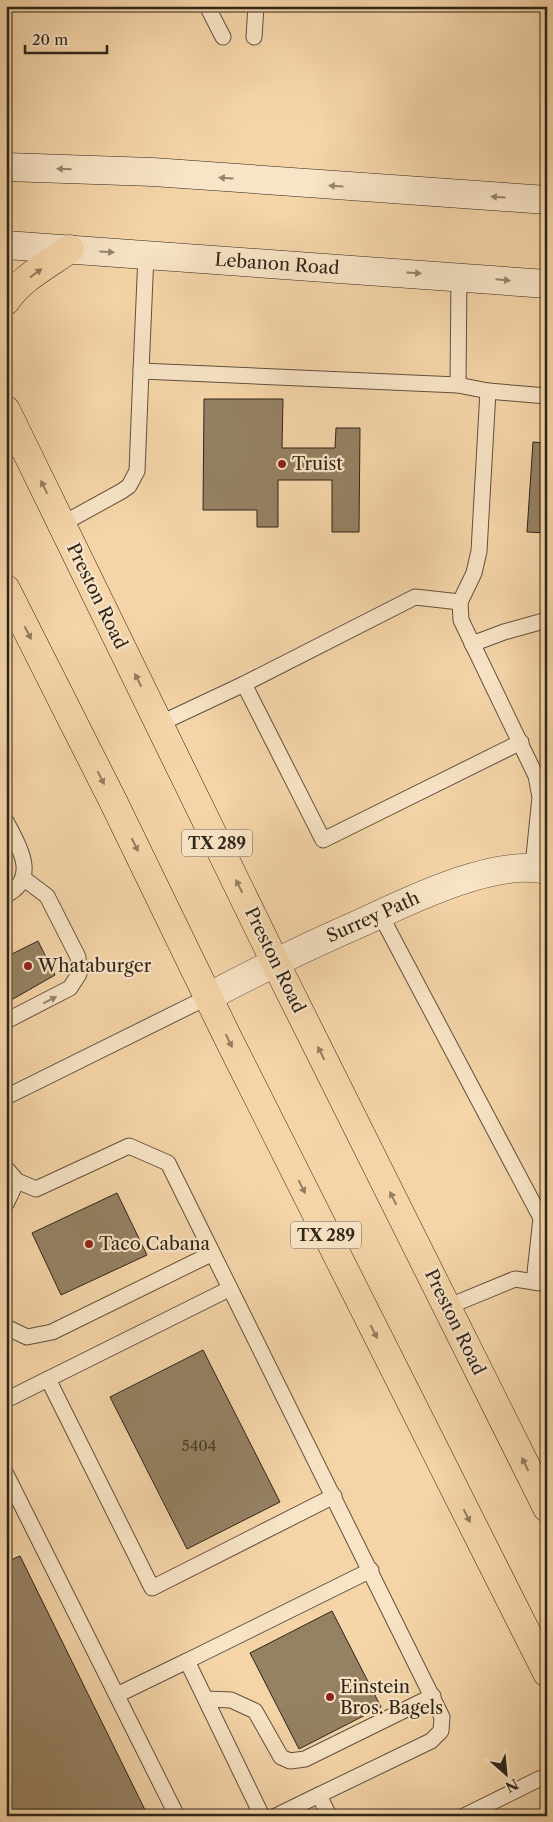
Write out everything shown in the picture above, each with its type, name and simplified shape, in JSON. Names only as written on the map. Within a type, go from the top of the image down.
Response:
[{"type":"main road","points":[[6,167],[153,172],[547,200]]},
{"type":"main road","name":"Lebanon Road","points":[[6,245],[459,276],[547,284]]},
{"type":"main road","points":[[6,301],[11,293],[70,249]]},
{"type":"main road","name":"Preston Road","points":[[6,410],[275,962],[547,1508]]},
{"type":"main road","name":"TX 289","points":[[6,589],[547,1673]]},
{"type":"main road","name":"Surrey Path","points":[[208,997],[275,962],[414,898],[471,877],[540,868]]},
{"type":"lane","points":[[207,6],[222,37]]},
{"type":"lane","points":[[254,37],[256,6]]},
{"type":"lane","points":[[62,524],[122,491],[128,486],[137,471],[146,255]]},
{"type":"lane","points":[[458,385],[459,276]]},
{"type":"lane","points":[[142,371],[458,385],[488,391],[547,396]]},
{"type":"lane","points":[[488,391],[479,551],[474,573],[460,602],[461,620],[536,776],[540,797],[540,868]]},
{"type":"lane","points":[[160,724],[244,684],[415,597],[460,602]]},
{"type":"lane","points":[[472,644],[504,632],[547,620]]},
{"type":"lane","points":[[244,684],[323,840],[521,742]]},
{"type":"lane","points":[[6,821],[25,860],[23,878],[14,891],[6,895]]},
{"type":"lane","points":[[6,1021],[70,988],[79,974],[78,956],[47,896],[23,878]]},
{"type":"lane","points":[[380,914],[544,1217],[541,1283],[515,1279],[447,1307]]},
{"type":"lane","points":[[6,1097],[208,997]]},
{"type":"lane","points":[[6,1168],[17,1181],[36,1189],[129,1146],[168,1162],[211,1254],[371,1570],[442,1717],[441,1730],[431,1741],[276,1816]]},
{"type":"lane","points":[[6,1204],[17,1181]]},
{"type":"lane","points":[[6,1327],[27,1337],[52,1332],[211,1254]]},
{"type":"lane","points":[[6,1400],[229,1289]]},
{"type":"lane","points":[[48,1380],[152,1588],[334,1496]]},
{"type":"lane","points":[[6,1474],[13,1503],[117,1695],[177,1816]]},
{"type":"lane","points":[[117,1695],[371,1570]]},
{"type":"lane","points":[[187,1661],[262,1816]]},
{"type":"lane","points":[[206,1700],[231,1700],[255,1710],[281,1757],[290,1761],[305,1760],[433,1696]]},
{"type":"lane","points":[[464,1816],[539,1779],[547,1778]]},
{"type":"lane","points":[[319,1795],[329,1816]]},
{"type":"building","name":"Truist","points":[[204,399],[283,399],[282,448],[335,448],[336,428],[360,428],[359,532],[332,532],[332,480],[278,480],[278,527],[257,527],[257,510],[203,510]]},
{"type":"building","points":[[533,442],[547,443],[547,533],[527,532]]},
{"type":"building","name":"Whataburger","points":[[38,941],[55,975],[6,1003],[6,957]]},
{"type":"building","name":"Taco Cabana","points":[[117,1193],[147,1255],[61,1295],[32,1233]]},
{"type":"building","points":[[203,1350],[280,1502],[187,1549],[110,1397]]},
{"type":"building","points":[[20,1556],[148,1816],[6,1816],[6,1562]]},
{"type":"building","points":[[332,1611],[381,1707],[299,1749],[250,1653]]},
{"type":"place","name":"Truist","points":[[282,464]]},
{"type":"place","name":"Whataburger","points":[[28,966]]},
{"type":"place","name":"Taco Cabana","points":[[89,1244]]},
{"type":"place","name":"Einstein Bros. Bagels","points":[[330,1697]]}]
